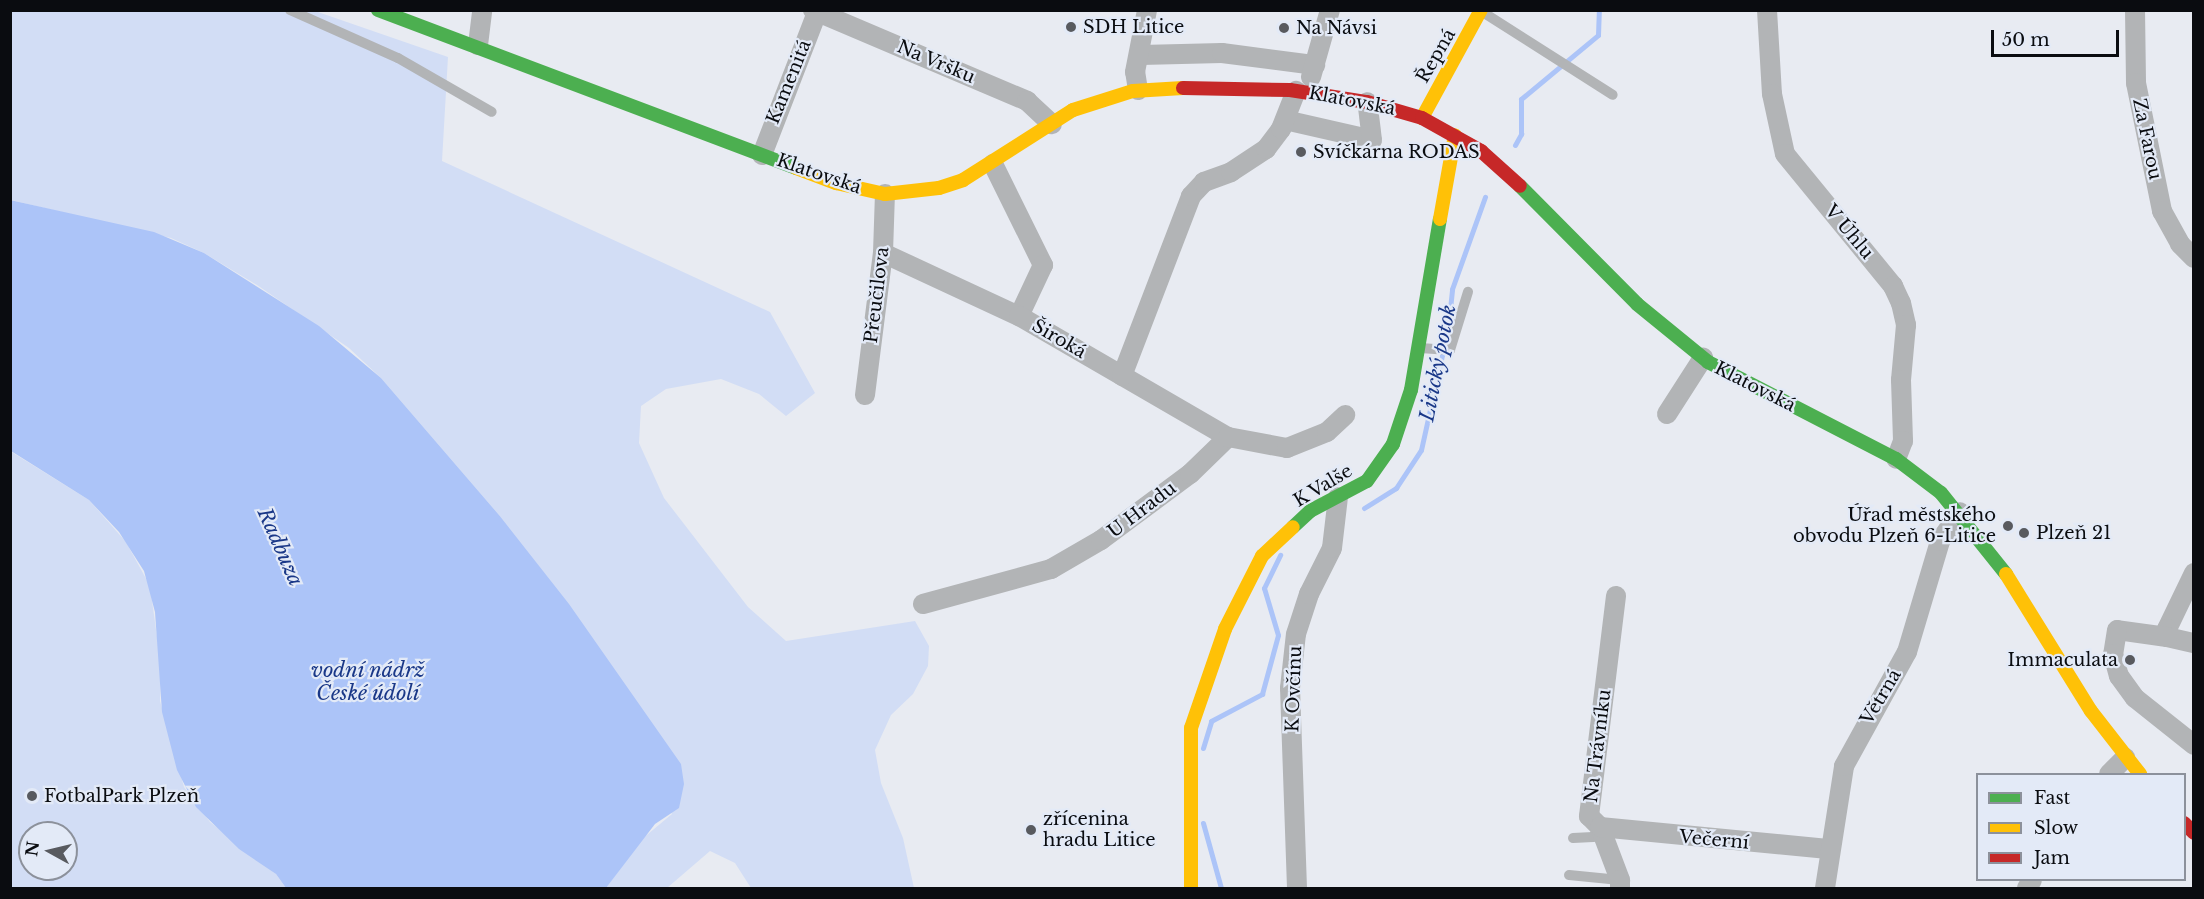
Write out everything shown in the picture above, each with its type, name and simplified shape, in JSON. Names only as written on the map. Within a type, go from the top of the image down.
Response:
[{"type":"main road","name":"Klatovská","points":[[378,10],[477,45],[836,183],[885,194],[939,188],[993,164],[1052,124],[1092,102],[1138,90],[1204,86],[1302,92],[1367,102],[1422,118],[1481,151],[1524,188],[1637,304],[1703,358],[1896,459],[1922,476],[1960,512],[1995,557],[2125,758],[2139,773]]},
{"type":"main road","name":"Řepná","points":[[1422,118],[1480,11]]},
{"type":"main road","name":"K Valše","points":[[1191,888],[1191,728],[1225,629],[1262,556],[1311,511],[1367,481],[1393,444],[1411,390],[1455,135]]},
{"type":"street","points":[[477,45],[482,10]]},
{"type":"street","points":[[1138,90],[1135,72],[1141,55],[1147,10]]},
{"type":"street","points":[[1302,92],[1315,65],[1330,10]]},
{"type":"street","name":"V Úhlu","points":[[1767,10],[1772,94],[1785,154],[1893,286],[1901,303],[1906,325],[1901,381],[1903,441],[1896,459]]},
{"type":"street","name":"Za Farou","points":[[2135,10],[2136,83],[2162,211],[2180,244],[2193,258]]},
{"type":"street","name":"Na Vršku","points":[[816,11],[1027,101],[1052,124]]},
{"type":"street","name":"Kamenitá","points":[[762,155],[816,11]]},
{"type":"street","points":[[1141,55],[1222,53],[1315,65]]},
{"type":"street","name":"Klatovská","points":[[1122,376],[1191,196],[1204,182],[1231,172],[1266,149],[1302,92]]},
{"type":"street","points":[[1285,120],[1372,140],[1367,102]]},
{"type":"street","points":[[993,164],[1043,265],[1019,316]]},
{"type":"street","name":"Přeučilova","points":[[865,395],[883,253],[885,194]]},
{"type":"street","name":"Široká","points":[[883,253],[1019,316],[1228,437]]},
{"type":"street","points":[[1668,414],[1703,358]]},
{"type":"street","points":[[1228,437],[1287,448],[1327,432],[1345,415]]},
{"type":"street","name":"U Hradu","points":[[923,604],[1051,569],[1101,540],[1190,474],[1228,437]]},
{"type":"street","name":"K Ovčínu","points":[[1297,888],[1290,688],[1296,634],[1309,594],[1332,548],[1338,496]]},
{"type":"street","name":"Větrná","points":[[1825,888],[1828,849],[1844,766],[1903,661],[1940,541],[1960,512]]},
{"type":"street","points":[[2167,637],[2174,610],[2193,573]]},
{"type":"street","name":"Na Trávníku","points":[[1616,596],[1603,647],[1588,771],[1589,816],[1600,827],[1620,884]]},
{"type":"street","points":[[2193,643],[2117,630],[2113,654],[2119,676],[2136,698],[2193,745]]},
{"type":"street","points":[[2110,773],[2125,758]]},
{"type":"street","name":"Večerní","points":[[1600,827],[1828,849]]},
{"type":"lane","points":[[290,10],[398,58],[492,112]]},
{"type":"lane","points":[[1480,11],[1613,95]]},
{"type":"lane","points":[[1418,347],[1447,353],[1454,341],[1468,292]]},
{"type":"lane","points":[[1573,838],[1593,837],[1600,827]]},
{"type":"lane","points":[[1569,875],[1620,884]]},
{"type":"shaded area","points":[[11,11],[315,11],[448,57],[442,161],[770,312],[815,393],[786,416],[759,394],[721,379],[666,389],[641,406],[639,443],[664,498],[748,607],[786,641],[915,621],[929,646],[928,666],[913,694],[891,715],[875,750],[881,783],[903,838],[914,888],[751,888],[735,863],[710,851],[667,888],[606,888],[642,839],[672,814],[499,515],[381,378],[349,348],[257,285],[204,253],[171,238],[11,200]]},
{"type":"shaded area","points":[[10,451],[89,500],[126,542],[150,586],[161,666],[160,701],[184,787],[210,822],[276,874],[286,888],[11,888]]},
{"type":"water","name":"vodní nádrž České údolí","points":[[10,200],[154,232],[204,253],[319,326],[381,378],[499,515],[569,604],[681,764],[684,784],[679,808],[655,824],[606,888],[286,888],[276,874],[239,849],[196,807],[177,770],[162,712],[155,612],[144,571],[119,532],[89,500],[11,451]]},
{"type":"waterway","name":"Litický potok","points":[[1515,145],[1521,134],[1521,99],[1598,35],[1599,10]]},
{"type":"waterway","name":"Litický potok","points":[[1364,508],[1396,488],[1421,450],[1448,328],[1452,289],[1485,197]]},
{"type":"waterway","name":"Litický potok","points":[[1203,748],[1211,721],[1262,694],[1278,635],[1264,588],[1280,555]]},
{"type":"waterway","name":"Litický potok","points":[[1203,823],[1221,888]]},
{"type":"traffic: fast","points":[[378,10],[796,168]]},
{"type":"traffic: fast","points":[[1520,186],[1637,304],[1708,362],[1896,459],[1941,493],[2006,574]]},
{"type":"traffic: fast","points":[[1293,527],[1310,511],[1367,481],[1393,444],[1411,390],[1440,219]]},
{"type":"traffic: slow","points":[[1422,118],[1481,10]]},
{"type":"traffic: slow","points":[[796,168],[836,183],[885,194],[939,188],[963,180],[1073,110],[1133,91],[1183,88]]},
{"type":"traffic: slow","points":[[1440,219],[1455,135]]},
{"type":"traffic: slow","points":[[1191,888],[1191,728],[1225,629],[1262,556],[1293,527]]},
{"type":"traffic: slow","points":[[2006,574],[2091,711],[2139,773]]},
{"type":"traffic: jam","points":[[1183,88],[1290,90],[1367,102],[1422,118],[1481,151],[1520,186]]},
{"type":"traffic: jam","points":[[2186,825],[2194,833]]},
{"type":"place","name":"SDH Litice","points":[[1071,27]]},
{"type":"place","name":"Na Návsi","points":[[1284,28]]},
{"type":"place","name":"Svíčkárna RODAS","points":[[1301,152]]},
{"type":"place","name":"Úřad městského obvodu Plzeň 6-Litice","points":[[2008,526]]},
{"type":"place","name":"Plzeň 21","points":[[2024,533]]},
{"type":"place","name":"Immaculata","points":[[2130,660]]},
{"type":"place","name":"FotbalPark Plzeň","points":[[32,796]]},
{"type":"place","name":"zřícenina hradu Litice","points":[[1031,830]]},
{"type":"water label","name":"Radbuza","points":[[280,547]]}]
